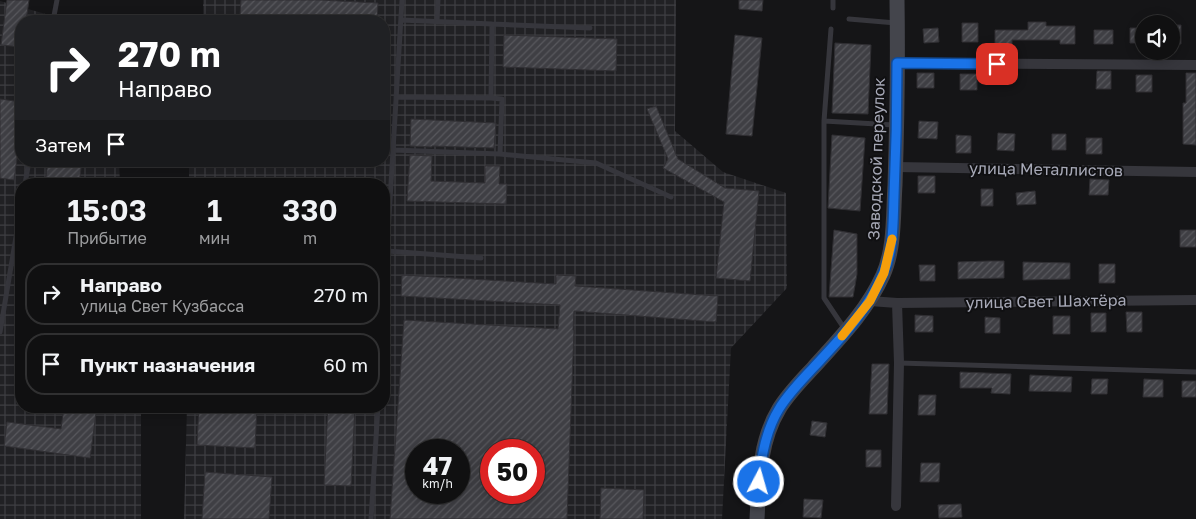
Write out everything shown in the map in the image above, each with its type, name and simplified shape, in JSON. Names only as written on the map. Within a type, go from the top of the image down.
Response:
[{"type":"main road","name":"Заводской переулок","points":[[757,519],[760,463],[770,428],[779,409],[792,390],[846,331],[870,301],[884,273],[892,239],[896,166],[897,0]]},
{"type":"street","points":[[897,63],[1196,66]]},
{"type":"street","name":"улица Металлистов","points":[[896,166],[1196,172]]},
{"type":"street","name":"улица Свет Шахтёра","points":[[870,301],[897,303],[1196,300]]},
{"type":"street","points":[[896,506],[899,363],[897,303]]},
{"type":"lane","points":[[54,15],[57,0]]},
{"type":"lane","points":[[390,190],[402,0]]},
{"type":"lane","points":[[437,22],[438,0]]},
{"type":"lane","points":[[833,8],[834,0]]},
{"type":"lane","points":[[849,19],[897,24]]},
{"type":"lane","points":[[401,20],[590,28]]},
{"type":"lane","points":[[491,98],[492,24]]},
{"type":"lane","points":[[831,29],[824,121],[824,298],[846,331]]},
{"type":"lane","points":[[396,97],[502,99],[500,154]]},
{"type":"lane","points":[[824,121],[897,125]]},
{"type":"lane","points":[[392,150],[500,154],[596,163],[671,197]]},
{"type":"lane","points":[[0,332],[15,243]]},
{"type":"lane","points":[[390,251],[481,258]]},
{"type":"lane","points":[[899,363],[1196,372]]},
{"type":"lane","points":[[371,519],[378,413]]},
{"type":"shaded area","points":[[203,0],[676,0],[675,131],[723,172],[786,193],[787,288],[731,348],[722,519],[184,519],[187,413],[390,413],[390,178],[189,178],[189,167],[390,167],[390,15],[203,15]]},
{"type":"shaded area","points":[[0,1],[49,15],[15,15],[15,167],[119,167],[120,178],[15,178],[15,413],[141,413],[141,519],[0,519]]},
{"type":"building","points":[[7,0],[29,0],[27,15],[15,15],[15,46],[1,45]]},
{"type":"building","points":[[241,0],[320,0],[378,3],[377,15],[240,15]]},
{"type":"building","points":[[739,0],[763,0],[762,11],[739,9]]},
{"type":"building","points":[[1028,22],[1046,22],[1046,26],[1075,26],[1075,44],[1060,44],[1060,40],[1012,40],[1012,46],[995,46],[995,30],[1028,30]]},
{"type":"building","points":[[962,23],[978,23],[978,42],[962,42]]},
{"type":"building","points":[[1180,25],[1181,25],[1180,44]]},
{"type":"building","points":[[938,28],[939,42],[924,43],[923,29]]},
{"type":"building","points":[[1130,28],[1135,28],[1135,43],[1130,43]]},
{"type":"building","points":[[1094,30],[1113,30],[1113,44],[1094,44]]},
{"type":"building","points":[[504,35],[617,39],[616,71],[503,67]]},
{"type":"building","points":[[735,35],[762,38],[752,136],[726,134]]},
{"type":"building","points":[[835,43],[871,45],[868,114],[832,113]]},
{"type":"building","points":[[1097,71],[1111,71],[1111,89],[1096,89]]},
{"type":"building","points":[[917,73],[934,73],[934,88],[917,88]]},
{"type":"building","points":[[1186,73],[1196,73],[1196,145],[1183,144],[1183,103],[1186,103]]},
{"type":"building","points":[[960,74],[977,74],[977,90],[960,90]]},
{"type":"building","points":[[1136,75],[1152,75],[1152,92],[1136,92]]},
{"type":"building","points":[[0,99],[15,101],[16,167],[14,180],[0,178]]},
{"type":"building","points":[[656,106],[678,159],[725,188],[759,191],[750,281],[716,278],[724,202],[663,168],[668,159],[647,109]]},
{"type":"building","points":[[411,119],[496,123],[494,148],[410,146]]},
{"type":"building","points":[[919,121],[938,122],[937,139],[918,138]]},
{"type":"building","points":[[998,133],[1015,134],[1014,151],[997,150]]},
{"type":"building","points":[[1052,134],[1066,134],[1066,150],[1052,150]]},
{"type":"building","points":[[832,135],[865,138],[860,211],[828,208]]},
{"type":"building","points":[[956,135],[971,136],[971,153],[956,153]]},
{"type":"building","points":[[1086,138],[1102,138],[1102,154],[1086,154]]},
{"type":"building","points":[[410,155],[432,156],[431,181],[485,183],[485,166],[500,166],[499,184],[507,184],[506,204],[407,201]]},
{"type":"building","points":[[47,167],[81,167],[80,178],[46,178]]},
{"type":"building","points":[[918,176],[935,176],[935,193],[918,193]]},
{"type":"building","points":[[1090,179],[1109,180],[1108,195],[1089,195]]},
{"type":"building","points":[[981,189],[993,189],[993,206],[981,206]]},
{"type":"building","points":[[1035,191],[1036,204],[1017,205],[1016,193]]},
{"type":"building","points":[[834,230],[857,234],[857,274],[853,297],[829,297]]},
{"type":"building","points":[[1180,230],[1196,230],[1196,247],[1180,247]]},
{"type":"building","points":[[1004,261],[1004,278],[958,279],[958,262]]},
{"type":"building","points":[[1023,262],[1070,263],[1070,279],[1023,280]]},
{"type":"building","points":[[1099,264],[1115,264],[1115,283],[1099,283]]},
{"type":"building","points":[[919,265],[935,265],[935,281],[920,281]]},
{"type":"building","points":[[402,275],[556,284],[556,275],[576,276],[575,286],[718,296],[716,322],[574,311],[567,519],[390,519],[404,320],[558,329],[560,305],[401,296]]},
{"type":"building","points":[[1126,312],[1142,312],[1142,332],[1127,332]]},
{"type":"building","points":[[1091,313],[1106,313],[1106,332],[1091,332]]},
{"type":"building","points":[[915,315],[933,316],[933,332],[915,332]]},
{"type":"building","points":[[1053,316],[1070,316],[1070,334],[1053,334]]},
{"type":"building","points":[[985,317],[1000,318],[1000,333],[985,333]]},
{"type":"building","points":[[872,364],[889,364],[887,414],[869,414]]},
{"type":"building","points":[[960,372],[1011,374],[1010,394],[991,393],[992,388],[960,388]]},
{"type":"building","points":[[1030,375],[1072,377],[1071,392],[1029,391]]},
{"type":"building","points":[[1092,379],[1108,379],[1107,394],[1091,394]]},
{"type":"building","points":[[1144,379],[1163,380],[1163,397],[1143,397]]},
{"type":"building","points":[[1182,381],[1196,381],[1196,397],[1182,397]]},
{"type":"building","points":[[919,395],[936,395],[935,415],[918,415]]},
{"type":"building","points":[[63,413],[96,413],[90,458],[4,446],[7,422],[61,429]]},
{"type":"building","points":[[199,413],[257,413],[255,448],[197,445]]},
{"type":"building","points":[[328,413],[355,413],[351,486],[324,485]]},
{"type":"building","points":[[812,421],[827,423],[825,437],[810,435]]},
{"type":"building","points":[[866,450],[881,450],[881,467],[866,467]]},
{"type":"building","points":[[921,463],[940,463],[939,482],[920,482]]},
{"type":"building","points":[[205,472],[272,477],[269,519],[202,519]]},
{"type":"building","points":[[601,488],[644,490],[643,519],[600,519]]},
{"type":"building","points":[[804,499],[823,500],[821,518],[803,517]]},
{"type":"building","points":[[961,504],[962,517],[939,518],[938,505]]},
{"type":"slow traffic","points":[[842,336],[870,301],[884,273],[892,239]]},
{"type":"route","points":[[759,482],[760,463],[770,428],[779,409],[792,390],[840,338],[870,301],[884,273],[892,239],[897,125],[897,63],[997,64]]}]
